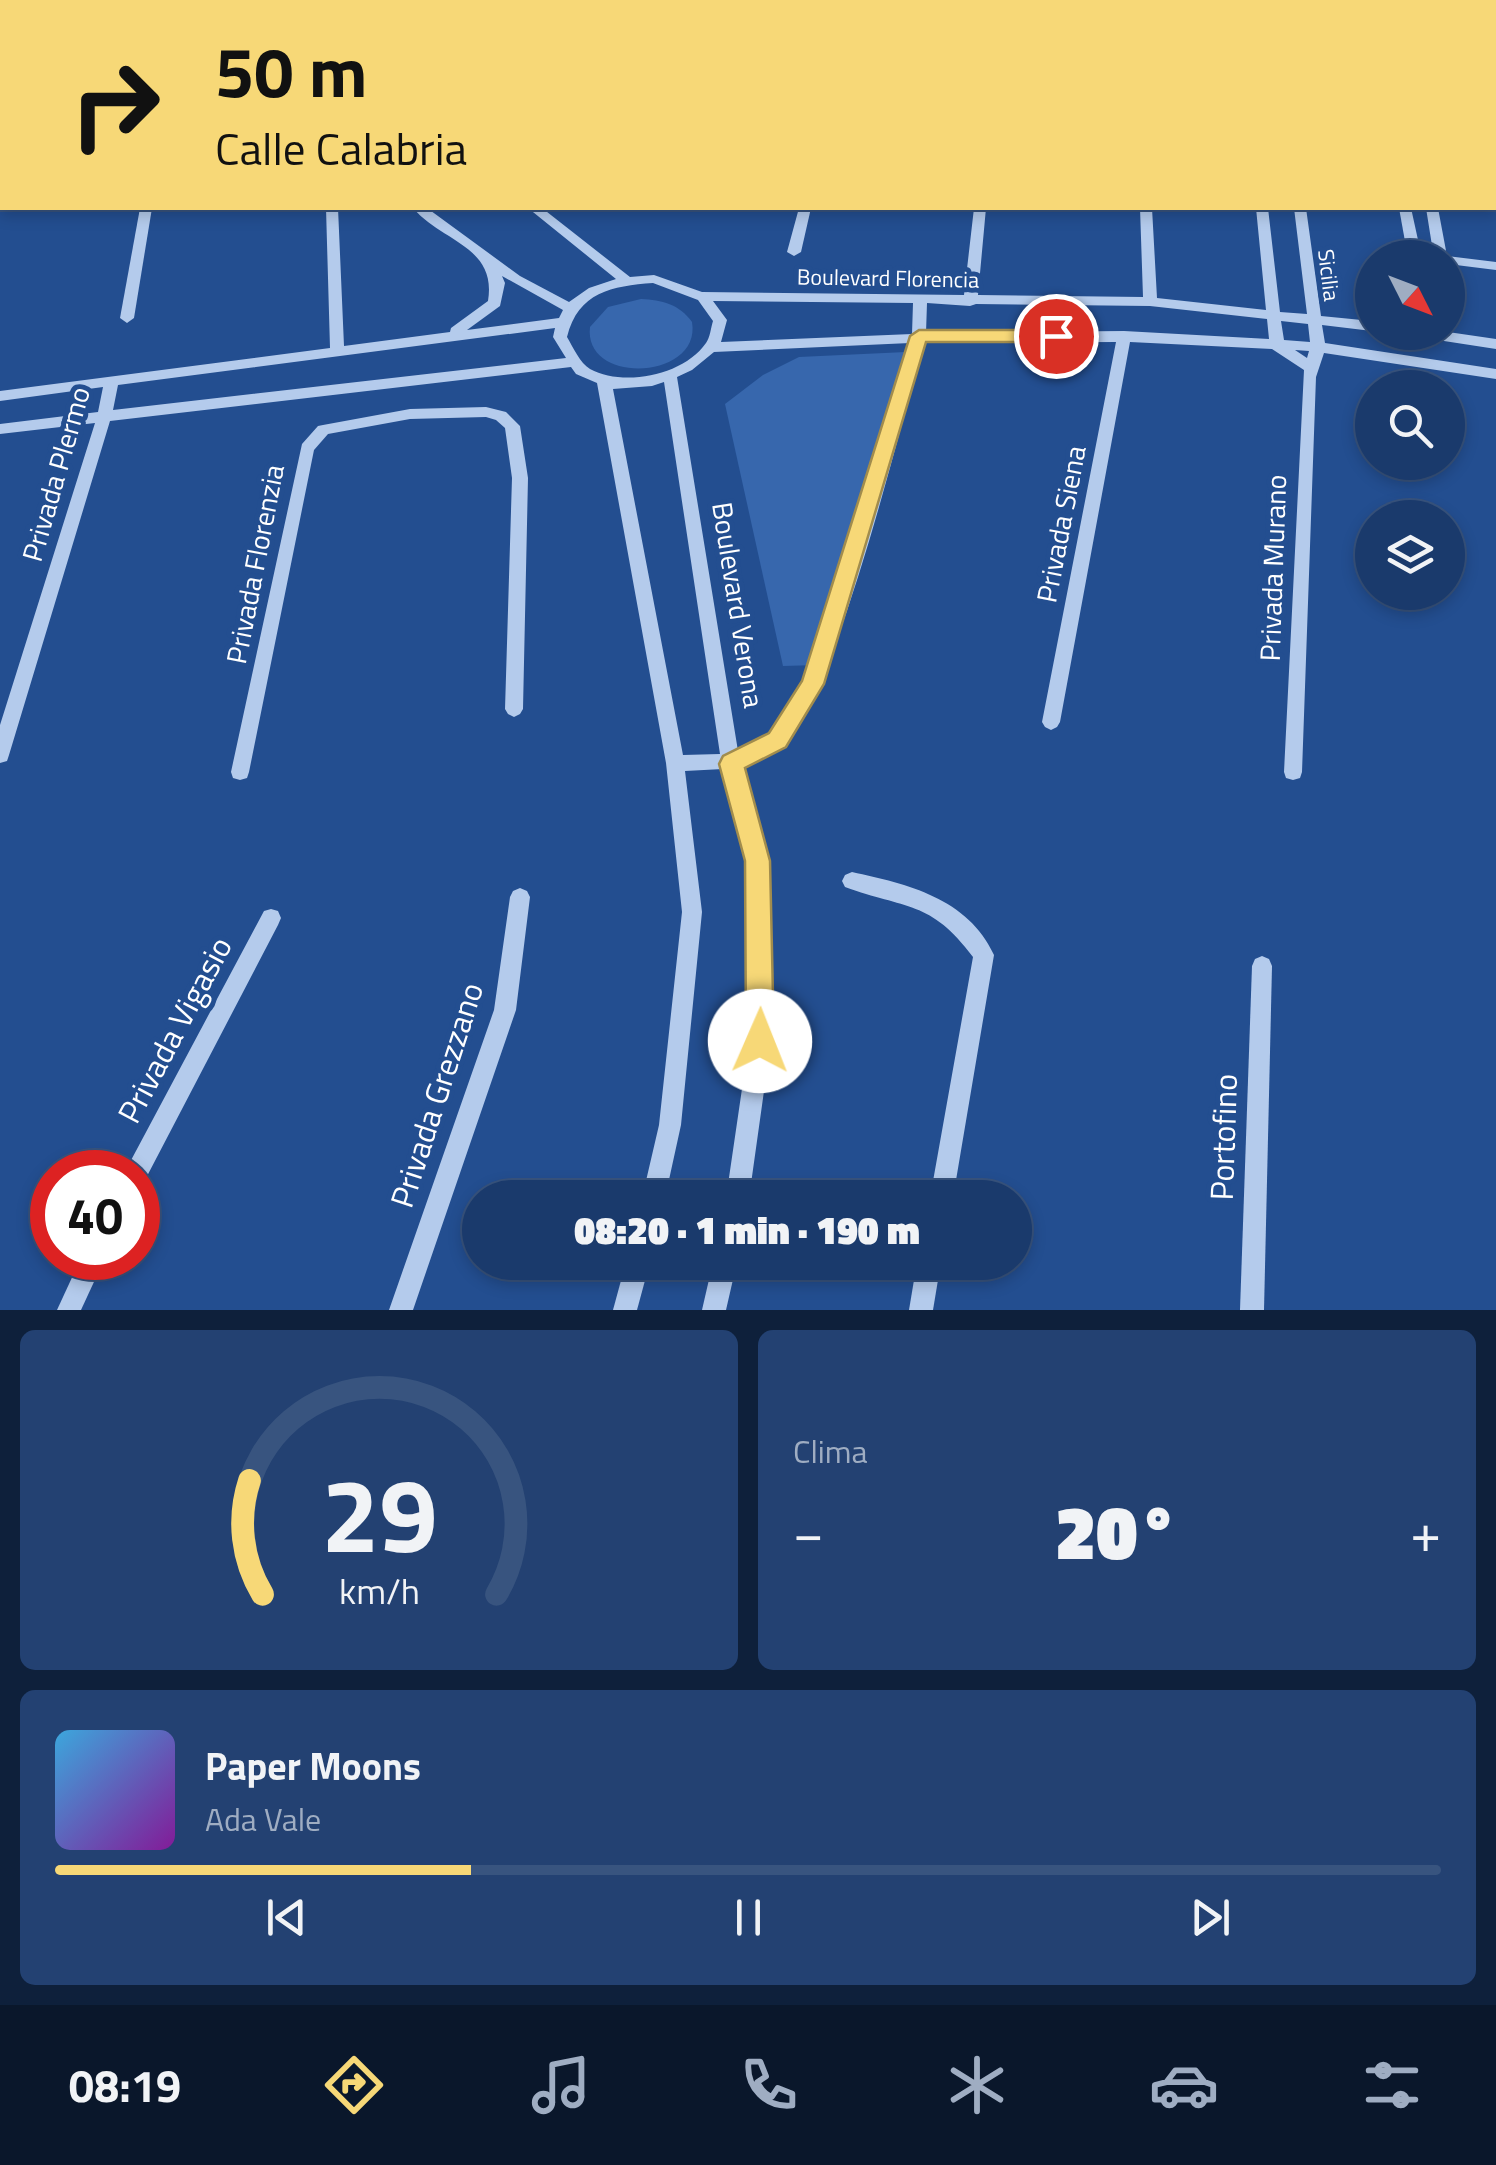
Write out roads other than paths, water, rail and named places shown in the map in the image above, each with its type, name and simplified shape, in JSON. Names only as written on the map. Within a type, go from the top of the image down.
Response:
[{"type":"street","points":[[128,318],[146,210]]},
{"type":"street","points":[[332,210],[337,349]]},
{"type":"street","points":[[422,210],[566,315]]},
{"type":"street","points":[[537,210],[626,280]]},
{"type":"street","points":[[794,252],[804,210]]},
{"type":"street","points":[[970,302],[980,210]]},
{"type":"street","points":[[1146,210],[1150,302]]},
{"type":"street","points":[[1262,210],[1277,345]]},
{"type":"street","name":"Sicilia","points":[[1300,210],[1318,347]]},
{"type":"street","points":[[1406,210],[1413,240]]},
{"type":"street","points":[[1432,210],[1440,240]]},
{"type":"street","points":[[448,336],[494,303],[498,283],[488,259]]},
{"type":"street","points":[[1465,262],[1496,266]]},
{"type":"street","points":[[0,396],[448,336],[566,315],[584,295],[626,280],[680,284],[701,296],[715,311],[719,329],[714,347],[697,365],[671,378],[649,382],[604,379],[572,362],[564,349],[566,315]]},
{"type":"street","name":"Boulevard Florencia","points":[[701,296],[920,302],[1150,302],[1355,323]]},
{"type":"street","points":[[675,763],[732,764],[777,740],[812,684],[919,336],[920,302]]},
{"type":"street","points":[[714,347],[919,336],[1124,336],[1318,347],[1496,374]]},
{"type":"street","name":"Privada Siena","points":[[1051,722],[1124,336]]},
{"type":"street","points":[[1465,339],[1496,344]]},
{"type":"street","points":[[1277,345],[1310,367]]},
{"type":"street","name":"Privada Murano","points":[[1292,772],[1310,367],[1318,347]]},
{"type":"street","points":[[0,429],[572,362]]},
{"type":"street","name":"Boulevard Verona","points":[[671,378],[732,764],[757,861],[760,1041],[740,1180]]},
{"type":"street","points":[[604,379],[675,763],[692,912],[670,1124],[657,1180]]},
{"type":"street","name":"Privada Plermo","points":[[0,755],[106,414],[112,380]]},
{"type":"street","points":[[408,382],[410,414]]},
{"type":"street","name":"Privada Florenzia","points":[[240,772],[306,448],[323,430],[410,414],[486,412],[501,416],[518,438],[514,709]]},
{"type":"street","points":[[852,880],[921,897],[961,922],[984,955],[944,1180]]},
{"type":"street","name":"Privada Grezzano","points":[[401,1310],[505,1010],[520,897]]},
{"type":"street","name":"Privada Vigasio","points":[[149,1150],[271,918]]},
{"type":"street","name":"Portofino","points":[[1252,1310],[1262,966]]},
{"type":"street","points":[[68,1310],[82,1280]]},
{"type":"street","points":[[625,1310],[633,1280]]},
{"type":"street","points":[[714,1310],[720,1280]]},
{"type":"street","points":[[921,1310],[926,1280]]}]
